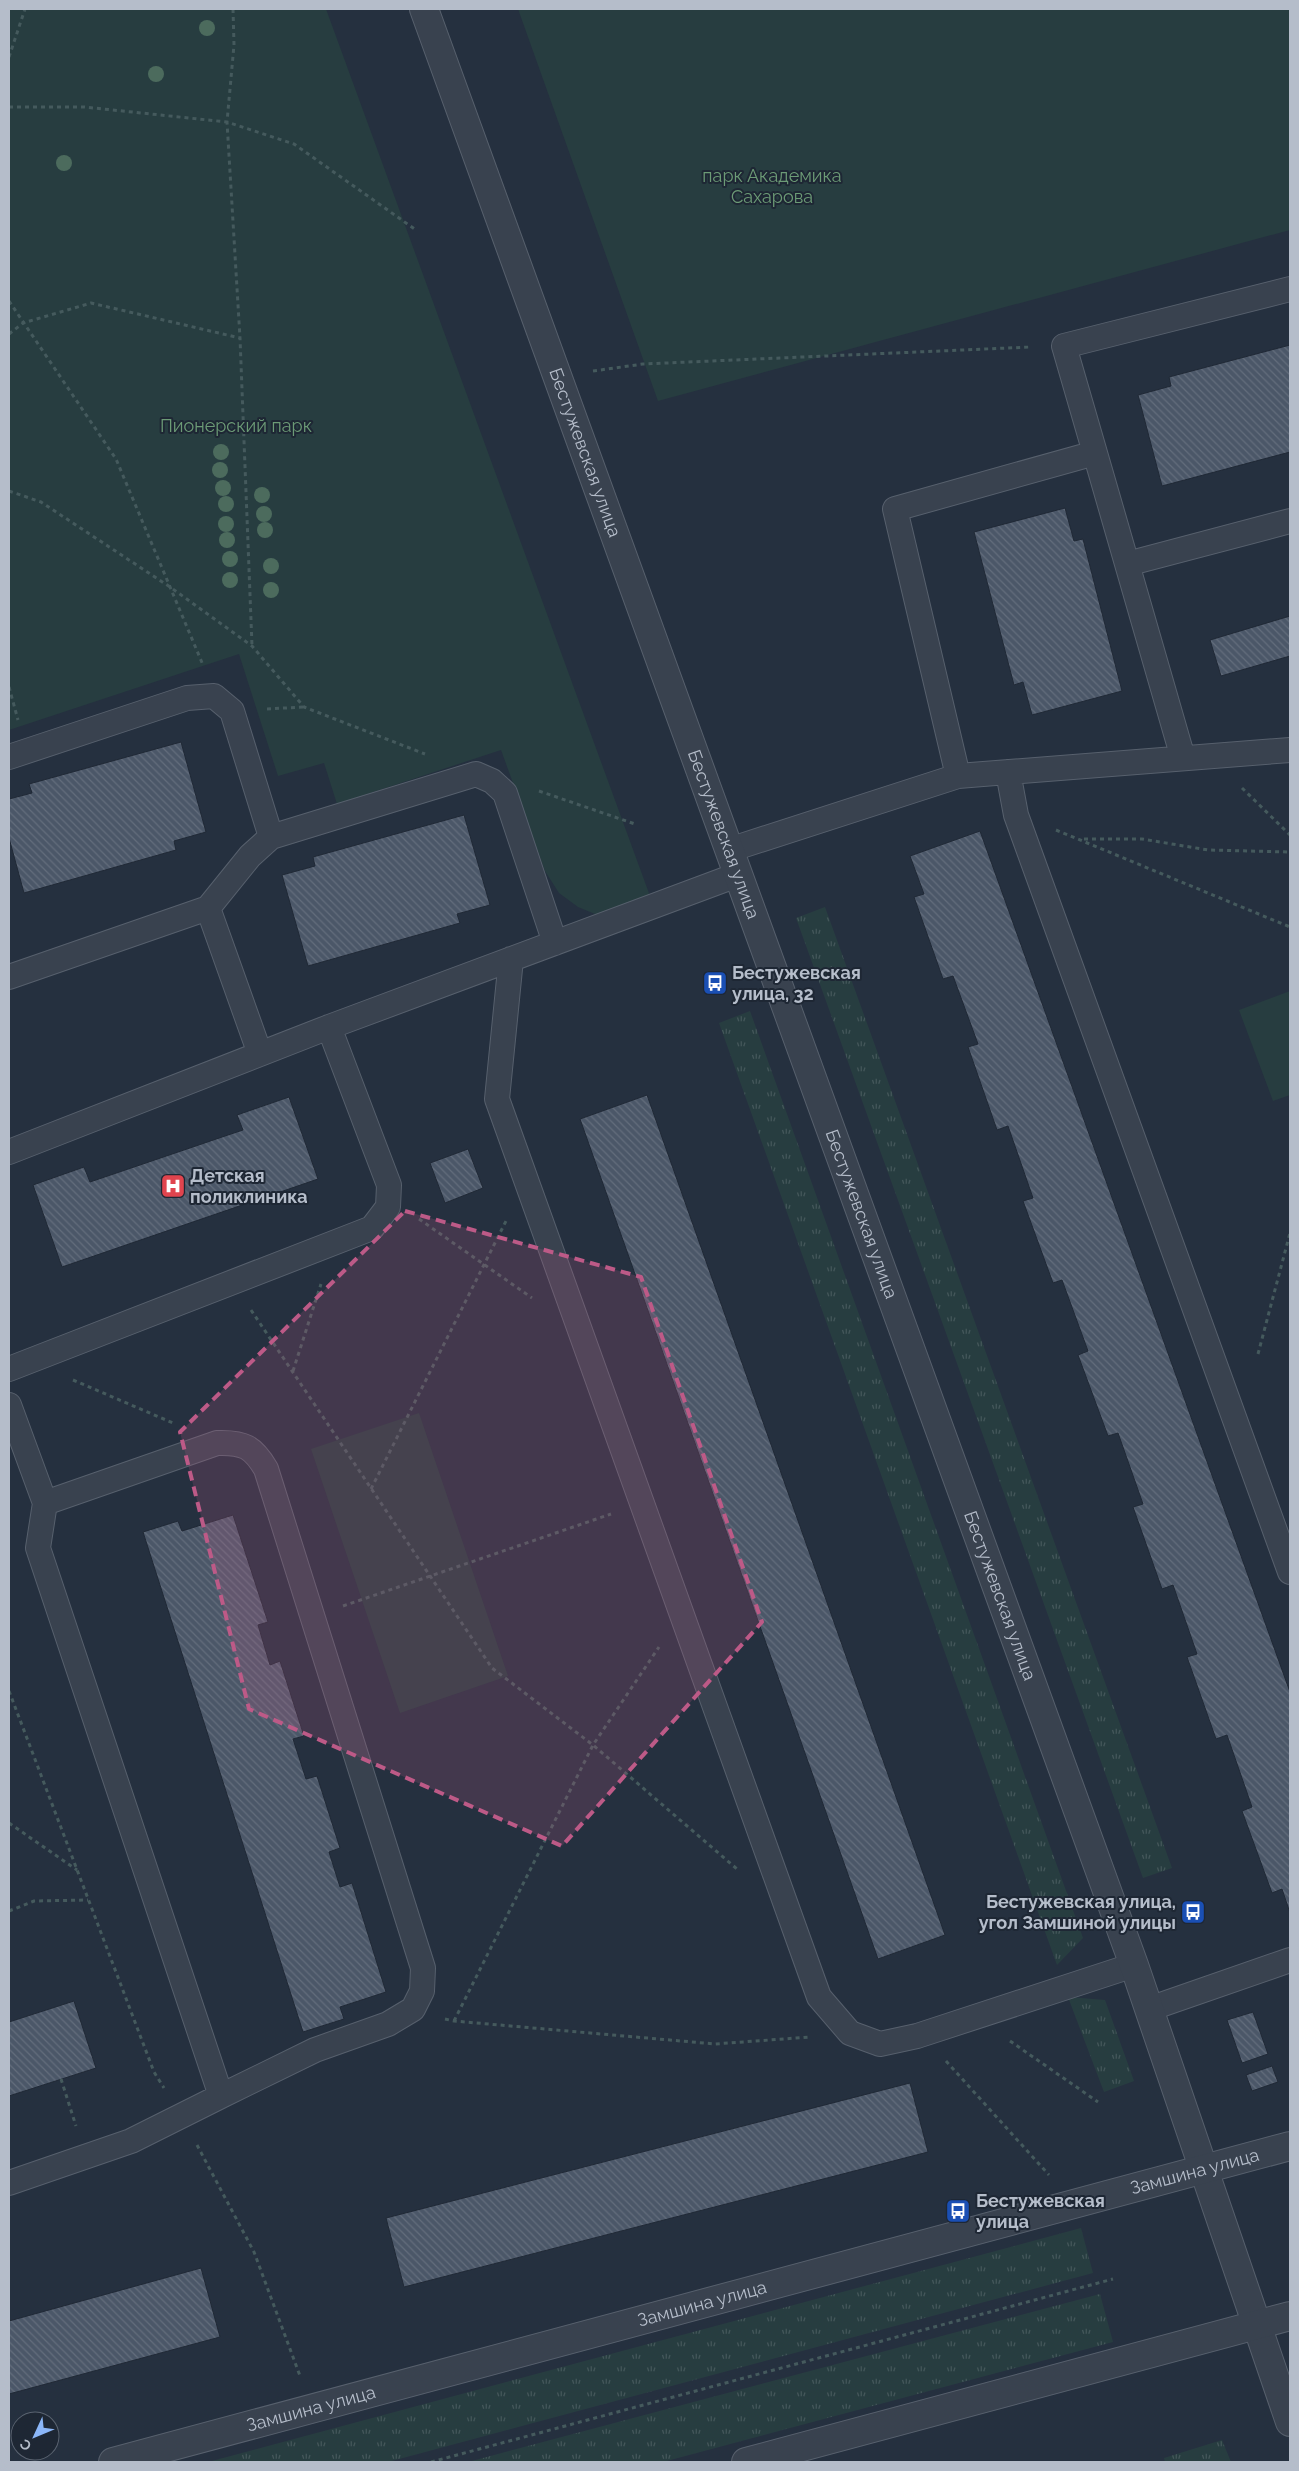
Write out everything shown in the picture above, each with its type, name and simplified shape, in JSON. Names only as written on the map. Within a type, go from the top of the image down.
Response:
[{"type":"street","name":"Бестужевская улица","points":[[424,9],[1134,1965],[1290,2422]]},
{"type":"street","name":"Замшина улица","points":[[113,2462],[1290,2146]]},
{"type":"street","points":[[746,2462],[786,2457],[1290,2316]]},
{"type":"lane","points":[[1183,758],[1064,346],[1290,289]]},
{"type":"lane","points":[[958,776],[895,509],[1095,452]]},
{"type":"lane","points":[[1127,564],[1290,521]]},
{"type":"lane","points":[[9,757],[187,698],[214,696],[232,711],[271,837]]},
{"type":"lane","points":[[9,1152],[329,1027],[555,943],[733,862],[958,776],[1290,750]]},
{"type":"lane","points":[[1008,772],[1016,815],[1290,1572]]},
{"type":"lane","points":[[9,976],[208,908],[250,856],[271,837],[484,777],[505,793],[555,943]]},
{"type":"lane","points":[[208,908],[260,1054]]},
{"type":"lane","points":[[511,959],[497,1099],[682,1612],[818,1997],[850,2033],[880,2044],[917,2036],[1134,1965]]},
{"type":"lane","points":[[20,1365],[333,1245],[372,1228],[388,1207],[389,1185],[329,1027]]},
{"type":"lane","points":[[9,1405],[45,1503],[38,1548],[221,2096]]},
{"type":"lane","points":[[9,2183],[131,2141],[316,2050],[388,2024],[413,2010],[422,1991],[423,1968],[266,1470],[256,1453],[237,1442],[217,1443],[45,1503]]},
{"type":"lane","points":[[1149,2009],[1290,1960]]},
{"type":"path","points":[[9,57],[24,9]]},
{"type":"path","points":[[233,9],[234,45],[227,122],[240,338],[252,646]]},
{"type":"path","points":[[9,107],[84,107],[227,122],[294,144],[416,230]]},
{"type":"path","points":[[9,301],[116,459],[203,664],[214,696]]},
{"type":"path","points":[[9,334],[23,323],[91,303],[240,338]]},
{"type":"path","points":[[557,376],[643,364],[1064,346]]},
{"type":"path","points":[[9,492],[41,502],[170,587],[252,646],[304,707],[484,777],[519,784],[635,824]]},
{"type":"path","points":[[1212,757],[1290,835]]},
{"type":"path","points":[[1016,815],[1082,839],[1290,928]]},
{"type":"path","points":[[1082,839],[1142,839],[1208,850],[1290,852]]},
{"type":"path","points":[[371,1489],[526,1180]]},
{"type":"path","points":[[388,1207],[420,1219],[483,1266],[535,1300],[570,1302]]},
{"type":"path","points":[[1258,1354],[1290,1232]]},
{"type":"path","points":[[292,1372],[333,1245]]},
{"type":"path","points":[[233,1283],[492,1668],[593,1745],[743,1875]]},
{"type":"path","points":[[20,1365],[217,1443]]},
{"type":"path","points":[[313,1616],[643,1504]]},
{"type":"path","points":[[454,2021],[593,1745],[682,1612]]},
{"type":"path","points":[[9,1690],[154,2072],[181,2116],[254,2252],[302,2380]]},
{"type":"path","points":[[9,1823],[78,1870]]},
{"type":"path","points":[[9,1911],[34,1901],[88,1900]]},
{"type":"path","points":[[413,2010],[454,2021],[715,2044],[850,2033]]},
{"type":"path","points":[[975,2017],[1098,2102]]},
{"type":"path","points":[[917,2036],[955,2070],[1053,2179]]},
{"type":"path","points":[[61,2079],[86,2157]]},
{"type":"path","points":[[431,2462],[1113,2279]]},
{"type":"highlighted area","points":[[405,1211],[641,1277],[762,1622],[562,1846],[249,1709],[180,1432]]},
{"type":"green space","name":"Пионерский парк","points":[[9,9],[326,9],[650,896],[600,916],[578,907],[559,893],[545,871],[501,750],[337,804],[324,763],[278,776],[239,654],[9,730]]},
{"type":"green space","name":"парк Академика Сахарова","points":[[518,9],[1290,9],[1290,230],[658,401]]},
{"type":"green space","points":[[825,907],[1172,1868],[1143,1878],[796,918]]},
{"type":"green space","points":[[1290,991],[1290,1095],[1273,1101],[1239,1010]]},
{"type":"green space","points":[[750,1011],[1083,1938],[1057,1965],[719,1023]]},
{"type":"green space","points":[[419,1413],[508,1676],[400,1713],[311,1449]]},
{"type":"green space","points":[[1068,1997],[1105,2000],[1134,2081],[1104,2092]]},
{"type":"green space","points":[[1081,2228],[1093,2273],[388,2462],[208,2462]]},
{"type":"green space","points":[[1100,2294],[1113,2342],[663,2462],[468,2462]]},
{"type":"green space","points":[[1222,2440],[1231,2462],[1165,2462],[1164,2458]]},
{"type":"building","points":[[1290,345],[1290,452],[1162,486],[1138,395],[1171,386],[1169,377]]},
{"type":"building","points":[[1065,508],[1074,541],[1083,539],[1122,691],[1032,715],[1023,682],[1014,685],[974,532]]},
{"type":"building","points":[[1290,616],[1290,656],[1221,676],[1210,640]]},
{"type":"building","points":[[181,742],[206,832],[174,841],[176,850],[24,893],[9,838],[9,799],[32,793],[29,784]]},
{"type":"building","points":[[464,815],[490,905],[457,914],[460,923],[308,966],[282,875],[315,866],[313,857]]},
{"type":"building","points":[[980,831],[1290,1692],[1290,1913],[1282,1889],[1272,1893],[1242,1811],[1252,1807],[1227,1735],[1216,1739],[1187,1657],[1197,1654],[1173,1585],[1162,1589],[1133,1507],[1143,1504],[1118,1433],[1108,1436],[1078,1355],[1088,1351],[1062,1280],[1053,1283],[1023,1201],[1033,1198],[1008,1126],[997,1130],[968,1047],[978,1044],[953,976],[943,979],[914,897],[924,894],[910,856]]},
{"type":"building","points":[[647,1095],[945,1935],[878,1959],[580,1119]]},
{"type":"building","points":[[289,1097],[318,1179],[62,1267],[33,1185],[84,1167],[90,1182],[243,1130],[237,1115]]},
{"type":"building","points":[[468,1149],[483,1188],[445,1203],[430,1163]]},
{"type":"building","points":[[233,1515],[268,1622],[258,1625],[270,1665],[280,1661],[304,1736],[293,1739],[306,1779],[317,1776],[340,1848],[329,1852],[340,1887],[352,1883],[386,1992],[340,2007],[344,2019],[303,2032],[143,1532],[178,1521],[182,1531]]},
{"type":"building","points":[[74,2001],[96,2068],[9,2096],[9,2022]]},
{"type":"building","points":[[1253,2012],[1268,2054],[1242,2063],[1227,2020]]},
{"type":"building","points":[[1272,2066],[1278,2082],[1252,2091],[1246,2075]]},
{"type":"building","points":[[910,2083],[928,2152],[404,2287],[386,2218]]},
{"type":"building","points":[[201,2268],[220,2337],[9,2394],[9,2321]]},
{"type":"place","name":"Бестужевская улица, 32","points":[[715,983]]},
{"type":"place","name":"Детская поликлиника","points":[[173,1186]]},
{"type":"place","name":"Бестужевская улица, угол Замшиной улицы","points":[[1193,1912]]},
{"type":"place","name":"Бестужевская улица","points":[[958,2211]]}]
